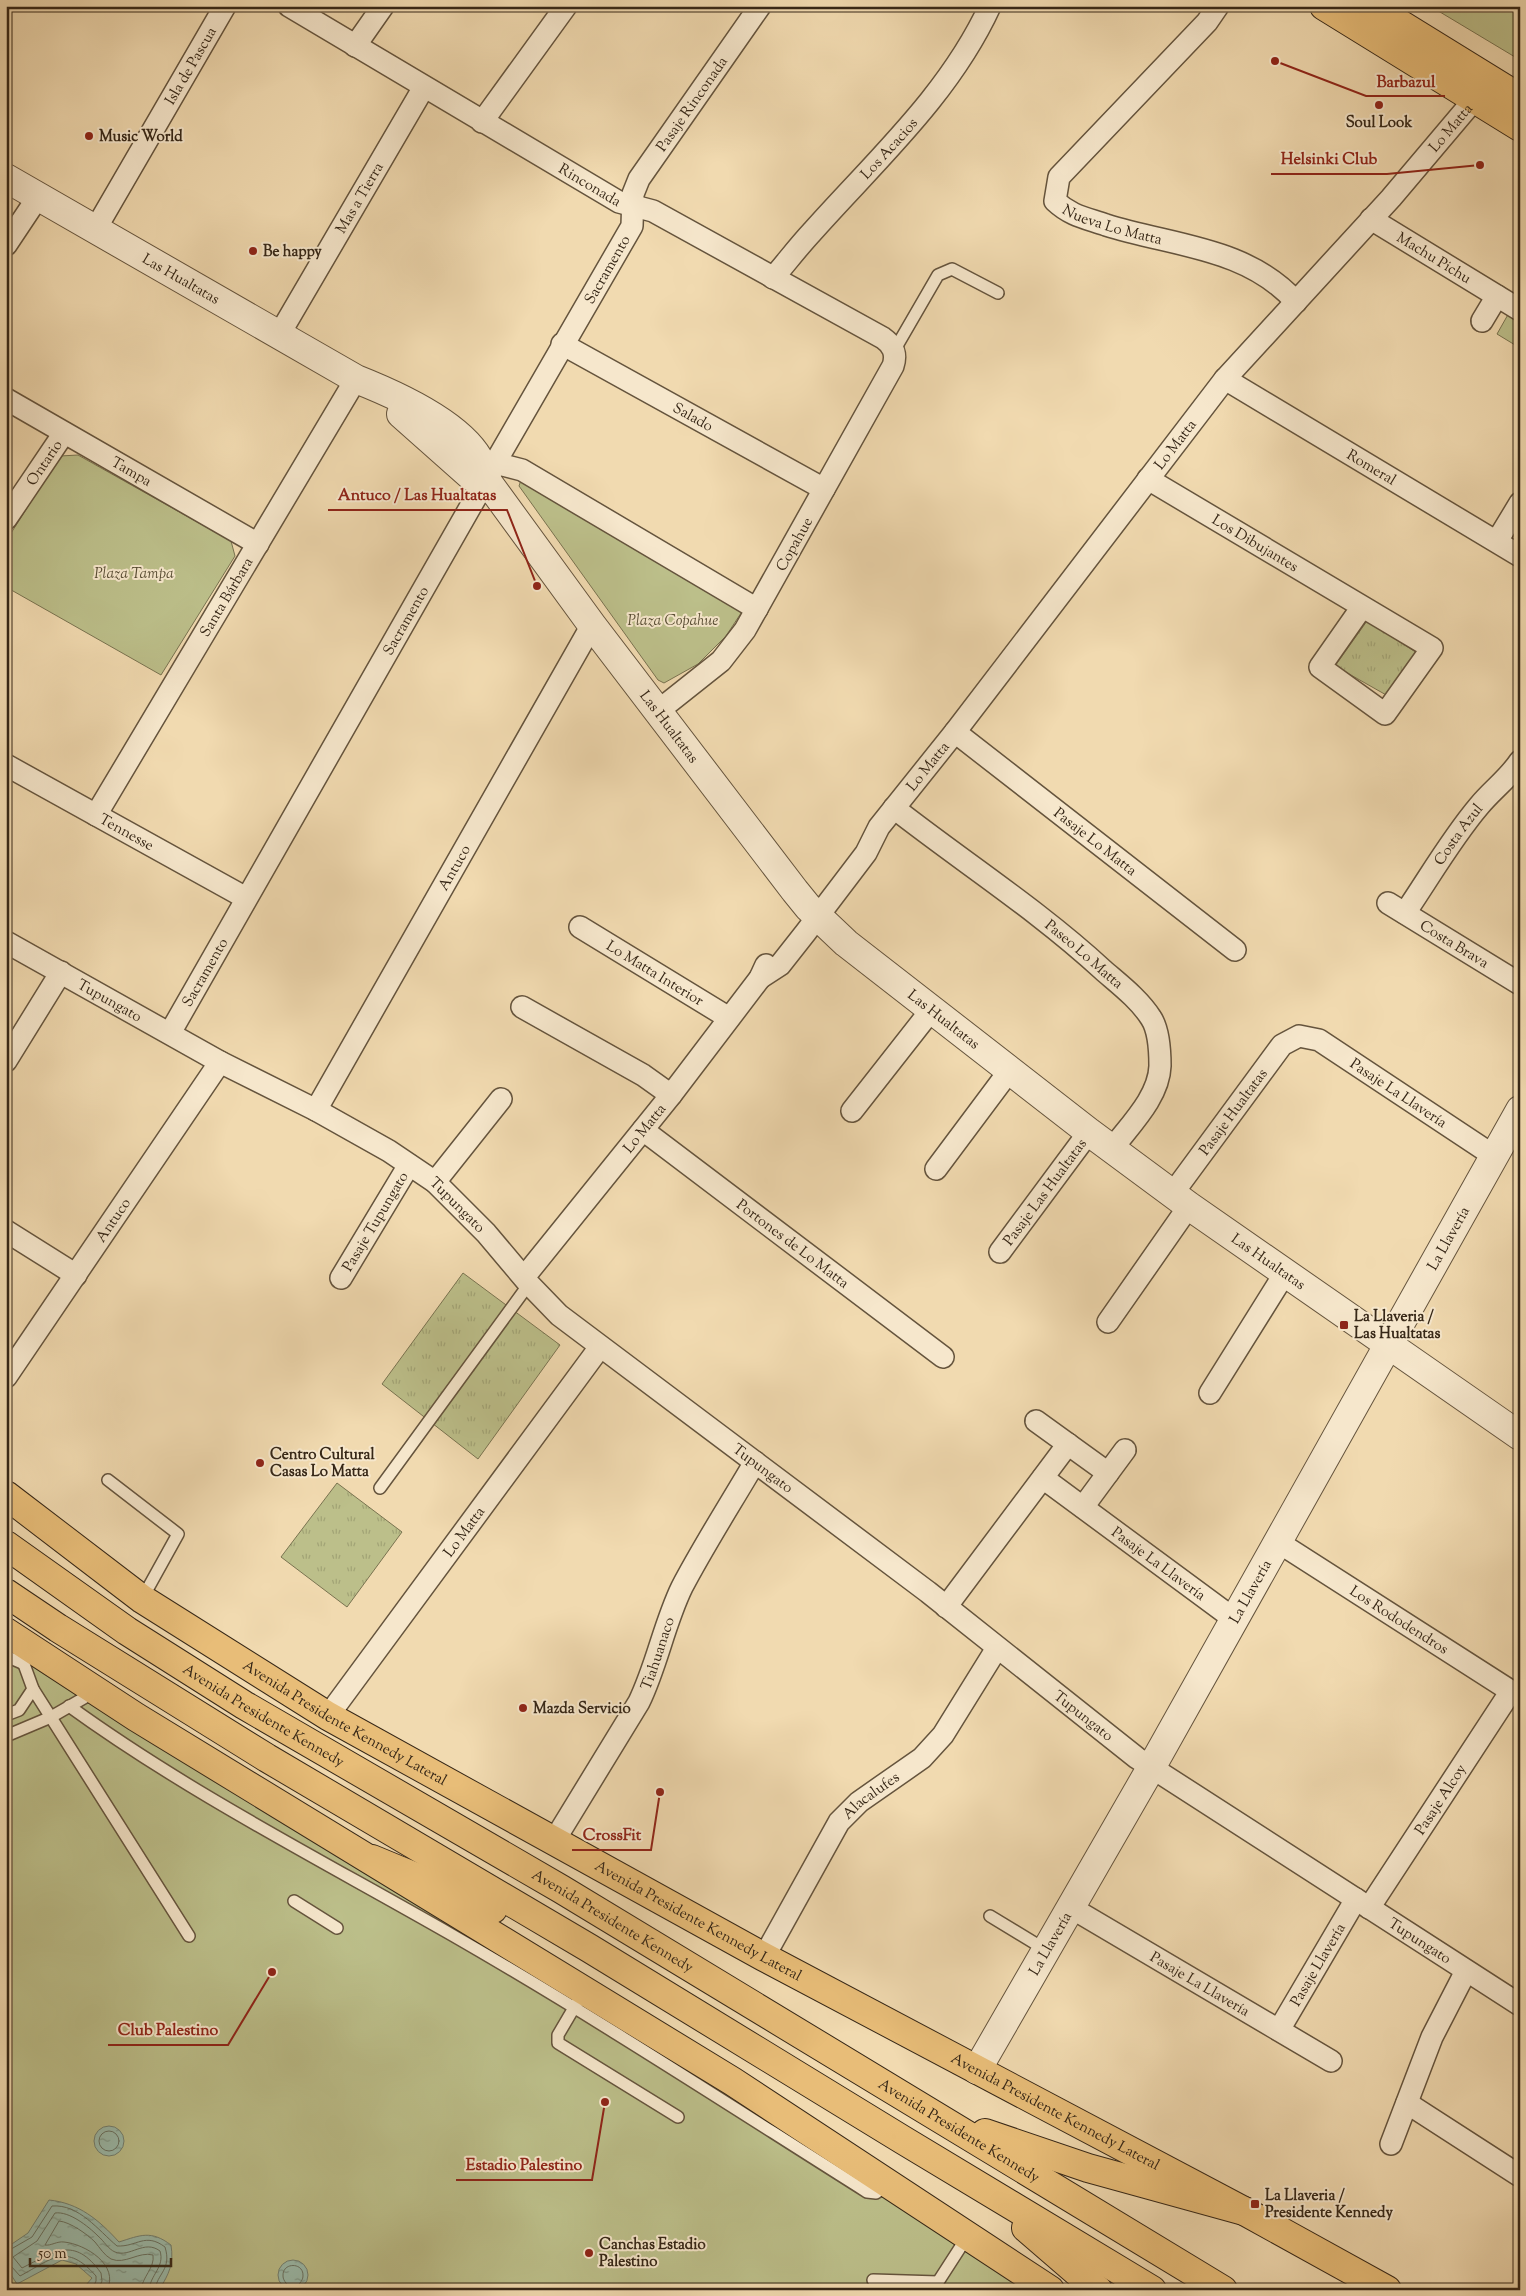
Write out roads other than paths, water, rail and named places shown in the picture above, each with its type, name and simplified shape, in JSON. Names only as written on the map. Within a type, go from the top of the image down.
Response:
[{"type":"main road","points":[[1324,6],[1482,89],[1520,98]]},
{"type":"main road","points":[[1371,6],[1482,89],[1520,127]]},
{"type":"main road","name":"Avenida Presidente Kennedy Lateral","points":[[6,1496],[142,1599],[328,1716],[764,1957],[1244,2211],[1387,2290]]},
{"type":"main road","name":"Avenida Presidente Kennedy","points":[[6,1545],[127,1631],[244,1705],[554,1885],[1223,2290]]},
{"type":"main road","points":[[6,1593],[66,1633],[267,1758],[589,1948],[1152,2290]]},
{"type":"main road","points":[[13,1647],[96,1691],[372,1859],[580,1999],[723,2076],[1050,2290]]},
{"type":"main road","points":[[372,1859],[589,1948]]},
{"type":"main road","points":[[942,2121],[974,2129],[1088,2168],[1244,2211]]},
{"type":"main road","points":[[985,2189],[1029,2232],[1098,2290]]},
{"type":"street","name":"Isla de Pascua","points":[[95,230],[225,6]]},
{"type":"street","name":"Rinconada","points":[[289,6],[619,202],[653,211],[883,338],[892,346],[894,351]]},
{"type":"street","points":[[355,46],[383,6]]},
{"type":"street","points":[[482,122],[566,6]]},
{"type":"street","name":"Pasaje Rinconada","points":[[633,206],[633,194],[639,179],[760,6]]},
{"type":"street","name":"Los Acacios","points":[[773,278],[812,232],[891,148],[948,79],[976,37],[990,6]]},
{"type":"street","name":"Nueva Lo Matta","points":[[1218,6],[1207,22],[1180,52],[1059,177],[1055,201],[1068,213],[1122,230],[1223,254],[1242,261],[1277,282],[1296,302]]},
{"type":"street","name":"Mas a Tierra","points":[[279,335],[424,87]]},
{"type":"street","name":"Lo Matta","points":[[527,1280],[760,978],[780,965],[812,912],[866,853],[879,827],[955,732],[1225,379],[1371,219],[1482,89]]},
{"type":"street","name":"Las Hualtatas","points":[[6,178],[356,379],[418,428],[472,477],[491,472],[522,470],[757,609]]},
{"type":"street","points":[[6,245],[38,197]]},
{"type":"street","name":"Sacramento","points":[[170,1033],[491,472],[562,344],[632,226],[633,206]]},
{"type":"street","name":"Machu Pichu","points":[[1371,219],[1520,310]]},
{"type":"street","points":[[1482,322],[1497,296]]},
{"type":"street","name":"Salado","points":[[562,344],[824,488]]},
{"type":"street","name":"Copahue","points":[[658,712],[721,661],[738,640],[893,366],[894,351]]},
{"type":"street","name":"Santa Bárbara","points":[[96,815],[356,379]]},
{"type":"street","name":"Romeral","points":[[1225,379],[1520,556]]},
{"type":"street","name":"Tampa","points":[[6,399],[258,544]]},
{"type":"street","name":"Ontario","points":[[6,519],[64,433]]},
{"type":"street","name":"Las Hualtatas","points":[[491,472],[592,626],[812,912],[846,943],[1089,1132],[1181,1200],[1388,1346],[1520,1436]]},
{"type":"street","name":"Los Dibujantes","points":[[1148,479],[1432,648],[1385,714],[1320,668],[1362,607]]},
{"type":"street","points":[[1497,541],[1520,503]]},
{"type":"street","name":"Antuco","points":[[316,1110],[592,626]]},
{"type":"street","name":"Pasaje Lo Matta","points":[[955,732],[1235,950]]},
{"type":"street","name":"Costa Azul","points":[[1397,908],[1488,796],[1506,781],[1520,761]]},
{"type":"street","name":"Tennesse","points":[[6,766],[246,898]]},
{"type":"street","name":"Paseo Lo Matta","points":[[894,808],[946,849],[1070,940],[1128,993],[1151,1018],[1156,1029],[1160,1065],[1154,1092],[1112,1149]]},
{"type":"street","name":"Costa Brava","points":[[1397,908],[1520,984]]},
{"type":"street","name":"Lo Matta Interior","points":[[580,927],[729,1018]]},
{"type":"street","name":"Tupungato","points":[[6,942],[220,1062],[316,1110],[434,1182],[486,1233],[559,1315],[946,1607],[1151,1768],[1520,2006]]},
{"type":"street","points":[[6,1061],[61,972]]},
{"type":"street","points":[[522,1007],[643,1075],[671,1095]]},
{"type":"street","points":[[852,1111],[932,1009]]},
{"type":"street","name":"Pasaje La Llavería","points":[[1299,1036],[1319,1040],[1494,1156]]},
{"type":"street","name":"Pasaje Hualtatas","points":[[1181,1200],[1282,1045],[1299,1036]]},
{"type":"street","name":"Antuco","points":[[6,1377],[220,1062]]},
{"type":"street","points":[[936,1169],[1010,1070]]},
{"type":"street","points":[[434,1182],[501,1099]]},
{"type":"street","name":"La Llavería","points":[[977,2070],[1151,1768],[1520,1110]]},
{"type":"street","name":"Portones de Lo Matta","points":[[643,1130],[943,1357]]},
{"type":"street","name":"Pasaje Las Hualtatas","points":[[1000,1252],[1089,1132]]},
{"type":"street","name":"Pasaje Tupungato","points":[[341,1278],[409,1165]]},
{"type":"street","points":[[1108,1322],[1181,1200]]},
{"type":"street","points":[[6,1231],[76,1274]]},
{"type":"street","points":[[1210,1393],[1286,1273]]},
{"type":"street","name":"Lo Matta","points":[[328,1716],[600,1347]]},
{"type":"street","points":[[1036,1420],[1108,1473]]},
{"type":"street","points":[[946,1607],[1068,1444]]},
{"type":"street","points":[[1083,1507],[1125,1450]]},
{"type":"street","name":"Tiahuanaco","points":[[554,1841],[639,1702],[651,1678],[672,1612],[682,1588],[755,1462]]},
{"type":"street","name":"Pasaje La Llavería","points":[[1043,1478],[1234,1619]]},
{"type":"street","name":"Los Rododendros","points":[[1278,1542],[1515,1694]]},
{"type":"street","name":"Alacalufes","points":[[764,1957],[840,1822],[859,1802],[922,1758],[943,1735],[997,1648]]},
{"type":"street","name":"Pasaje Alcoy","points":[[1362,1904],[1515,1694]]},
{"type":"street","name":"Pasaje Llavería","points":[[1279,2030],[1362,1904]]},
{"type":"street","name":"Pasaje La Llavería","points":[[1070,1908],[1331,2061]]},
{"type":"street","points":[[1391,2144],[1432,2037],[1466,1971]]},
{"type":"street","points":[[1407,2104],[1520,2176]]},
{"type":"lane","points":[[894,351],[938,275],[952,268],[998,293]]},
{"type":"lane","points":[[380,1488],[527,1280]]},
{"type":"lane","points":[[108,1480],[178,1534],[142,1599]]},
{"type":"lane","points":[[13,1647],[33,1689],[189,1936]]},
{"type":"lane","points":[[6,1715],[19,1710],[33,1689]]},
{"type":"lane","points":[[6,1736],[51,1717],[96,1691]]},
{"type":"lane","points":[[69,1706],[105,1733],[228,1807],[454,1936],[580,1999],[558,2035],[558,2043],[678,2117]]},
{"type":"lane","points":[[294,1901],[337,1928]]},
{"type":"lane","points":[[990,1916],[1046,1950]]},
{"type":"lane","points":[[873,2280],[938,2286],[967,2237]]},
{"type":"water","points":[[109,2126],[120,2130],[124,2141],[120,2152],[109,2156],[98,2152],[94,2141],[98,2130]]},
{"type":"water","points":[[49,2200],[70,2205],[88,2214],[119,2242],[146,2235],[158,2237],[171,2245],[172,2258],[170,2269],[159,2290],[87,2290],[86,2285],[92,2278],[76,2264],[62,2260],[17,2284],[6,2267],[6,2248],[28,2233]]},
{"type":"water","points":[[293,2260],[304,2264],[308,2275],[304,2286],[293,2290],[282,2286],[278,2275],[282,2264]]},
{"type":"place","name":"Barbazul","points":[[1275,61]]},
{"type":"place","name":"Soul Look","points":[[1379,105]]},
{"type":"place","name":"Music World","points":[[89,136]]},
{"type":"place","name":"Helsinki Club","points":[[1480,165]]},
{"type":"place","name":"Be happy","points":[[253,251]]},
{"type":"place","name":"Antuco / Las Hualtatas","points":[[537,586]]},
{"type":"place","name":"La Llaveria / Las Hualtatas","points":[[1344,1325]]},
{"type":"place","name":"Centro Cultural Casas Lo Matta","points":[[260,1463]]},
{"type":"place","name":"Mazda Servicio","points":[[523,1708]]},
{"type":"place","name":"CrossFit","points":[[660,1792]]},
{"type":"place","name":"Club Palestino","points":[[272,1972]]},
{"type":"place","name":"Estadio Palestino","points":[[605,2102]]},
{"type":"place","name":"La Llaveria / Presidente Kennedy","points":[[1255,2204]]},
{"type":"place","name":"Canchas Estadio Palestino","points":[[589,2253]]},
{"type":"park label","name":"Plaza Tampa","points":[[134,573]]},
{"type":"park label","name":"Plaza Copahue","points":[[673,620]]}]
